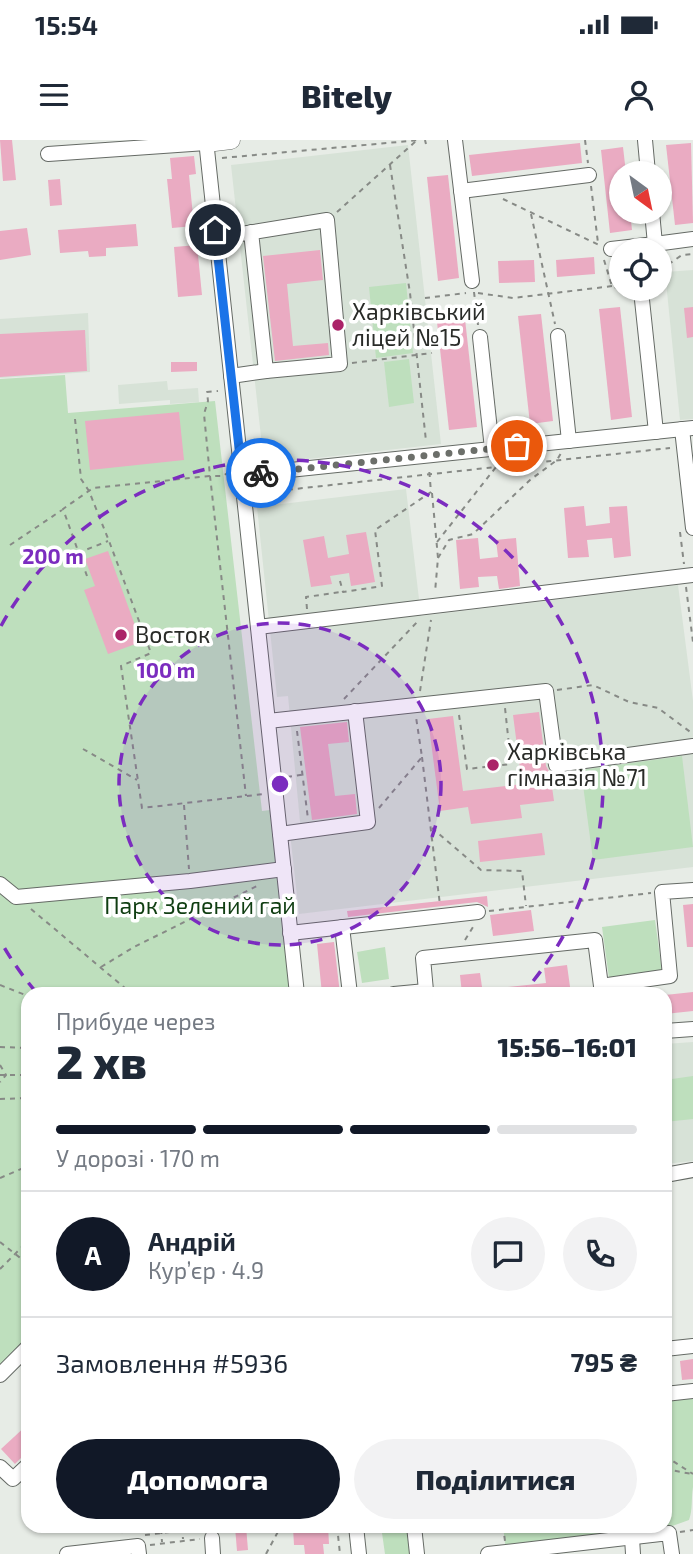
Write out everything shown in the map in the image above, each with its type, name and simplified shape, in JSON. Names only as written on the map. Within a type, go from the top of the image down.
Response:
[{"type":"main road","points":[[206,141],[231,140]]},
{"type":"street","points":[[455,140],[473,286]]},
{"type":"street","points":[[645,140],[647,161]]},
{"type":"street","points":[[48,154],[206,141],[296,987]]},
{"type":"street","points":[[461,191],[589,175]]},
{"type":"street","points":[[216,237],[327,220],[340,364],[231,376]]},
{"type":"street","points":[[251,232],[266,371]]},
{"type":"street","points":[[672,242],[693,239]]},
{"type":"street","points":[[605,246],[609,246]]},
{"type":"street","points":[[642,301],[656,432]]},
{"type":"street","points":[[558,336],[569,441]]},
{"type":"street","points":[[480,337],[492,449]]},
{"type":"street","points":[[242,473],[687,428],[684,447],[686,527]]},
{"type":"street","points":[[258,627],[689,576]]},
{"type":"street","points":[[268,721],[546,691],[556,765],[693,746]]},
{"type":"street","points":[[280,834],[368,821],[355,710]]},
{"type":"street","points":[[0,884],[16,897],[190,881],[284,869]]},
{"type":"street","points":[[616,987],[670,976],[662,892],[693,890]]},
{"type":"street","points":[[290,933],[476,912]]},
{"type":"street","points":[[342,927],[349,987]]},
{"type":"street","points":[[426,987],[423,958],[595,940],[601,987]]},
{"type":"street","points":[[672,1030],[693,1029]]},
{"type":"street","points":[[672,1174],[693,1170]]},
{"type":"street","points":[[672,1348],[693,1346]]},
{"type":"street","points":[[0,1375],[21,1354]]},
{"type":"street","points":[[672,1393],[693,1391]]},
{"type":"street","points":[[0,1467],[13,1479],[21,1472]]},
{"type":"street","points":[[357,1533],[359,1554]]},
{"type":"street","points":[[415,1533],[417,1554]]},
{"type":"street","points":[[488,1554],[670,1533],[672,1554]]},
{"type":"street","points":[[212,1538],[214,1554]]},
{"type":"street","points":[[632,1538],[633,1554]]},
{"type":"street","points":[[67,1554],[138,1542]]},
{"type":"path","points":[[220,158],[418,140]]},
{"type":"path","points":[[327,220],[418,140]]},
{"type":"path","points":[[585,140],[589,175],[609,269]]},
{"type":"path","points":[[308,616],[306,597],[382,586],[375,530],[432,492],[410,293],[390,165]]},
{"type":"path","points":[[500,198],[605,246]]},
{"type":"path","points":[[531,212],[558,336]]},
{"type":"path","points":[[672,262],[682,255],[693,254]]},
{"type":"path","points":[[473,286],[480,337]]},
{"type":"path","points":[[425,298],[473,286],[513,298],[609,286]]},
{"type":"path","points":[[340,364],[432,353]]},
{"type":"path","points":[[223,391],[207,392],[208,401],[204,414],[246,796]]},
{"type":"path","points":[[75,419],[82,479],[109,541],[151,653],[121,666],[142,808],[265,793]]},
{"type":"path","points":[[438,558],[449,540],[474,534],[530,480],[556,460],[569,441]]},
{"type":"path","points":[[10,545],[93,488],[242,473],[253,493],[684,447]]},
{"type":"path","points":[[492,449],[496,467]]},
{"type":"path","points":[[437,543],[496,467]]},
{"type":"path","points":[[63,509],[86,576]]},
{"type":"path","points":[[686,527],[693,642]]},
{"type":"path","points":[[78,553],[109,541]]},
{"type":"path","points":[[340,581],[343,592]]},
{"type":"path","points":[[433,606],[416,713],[441,916]]},
{"type":"path","points":[[546,691],[593,685],[629,702],[657,708],[693,734]]},
{"type":"path","points":[[457,700],[467,769],[511,764],[504,695]]},
{"type":"path","points":[[295,717],[309,830]]},
{"type":"path","points":[[83,749],[138,780]]},
{"type":"path","points":[[368,821],[422,757]]},
{"type":"path","points":[[283,777],[306,774]]},
{"type":"path","points":[[184,803],[190,881]]},
{"type":"path","points":[[430,826],[481,870],[523,871],[526,907]]},
{"type":"path","points":[[101,967],[134,947],[262,883]]},
{"type":"path","points":[[461,954],[476,912],[662,892]]},
{"type":"path","points":[[16,897],[124,987]]},
{"type":"path","points":[[0,985],[21,993]]},
{"type":"path","points":[[0,1047],[21,1048]]},
{"type":"path","points":[[0,1065],[6,1075]]},
{"type":"path","points":[[0,1075],[21,1075]]},
{"type":"path","points":[[0,1082],[6,1075]]},
{"type":"path","points":[[0,1099],[21,1098]]},
{"type":"path","points":[[0,1178],[21,1169]]},
{"type":"path","points":[[0,1242],[21,1258]]},
{"type":"path","points":[[0,1269],[21,1248]]},
{"type":"path","points":[[672,1460],[693,1474]]},
{"type":"path","points":[[672,1470],[693,1474]]},
{"type":"path","points":[[122,1533],[138,1542],[162,1543],[212,1538],[211,1533]]},
{"type":"path","points":[[138,1542],[161,1533],[162,1543]]},
{"type":"path","points":[[182,1533],[183,1541]]},
{"type":"path","points":[[266,1554],[277,1533]]},
{"type":"path","points":[[338,1533],[340,1554]]},
{"type":"shaded area","name":"Харківський ліцей №15","points":[[408,145],[441,444],[264,464],[231,165]]},
{"type":"shaded area","points":[[693,270],[693,419],[680,420],[668,301],[672,301],[672,272]]},
{"type":"shaded area","points":[[88,313],[90,372],[0,378],[0,319]]},
{"type":"shaded area","points":[[167,381],[168,390],[198,388],[199,402],[170,404],[170,400],[119,404],[118,385]]},
{"type":"shaded area","name":"Харківська гімназія №71","points":[[406,489],[421,616],[678,585],[693,701],[693,867],[299,914],[290,833],[301,832],[288,696],[277,697],[257,507]]},
{"type":"shaded area","points":[[693,1042],[693,1161],[672,1163],[672,1044]]},
{"type":"green space","points":[[406,283],[413,353],[376,358],[369,287]]},
{"type":"green space","points":[[409,359],[414,403],[389,407],[384,362]]},
{"type":"green space","name":"Восток","points":[[65,375],[68,413],[215,401],[262,811],[278,809],[296,987],[21,987],[21,1346],[0,1366],[0,379]]},
{"type":"green space","points":[[682,756],[693,847],[593,860],[581,770]]},
{"type":"green space","points":[[655,920],[662,971],[609,978],[602,927]]},
{"type":"green space","points":[[385,947],[389,979],[362,983],[357,952]]},
{"type":"green space","points":[[693,1076],[693,1119],[672,1121],[672,1079]]},
{"type":"green space","points":[[693,1392],[691,1512],[689,1520],[672,1526],[672,1394]]},
{"type":"green space","points":[[382,1533],[408,1533],[410,1554],[385,1554]]},
{"type":"green space","points":[[504,1533],[637,1533],[506,1552]]},
{"type":"building","points":[[0,140],[12,140],[16,180],[3,181]]},
{"type":"building","points":[[580,143],[582,163],[472,176],[469,155]]},
{"type":"building","points":[[691,143],[693,223],[675,225],[672,161],[668,161],[666,145]]},
{"type":"building","points":[[623,147],[625,161],[609,161],[609,224],[601,150]]},
{"type":"building","points":[[194,156],[196,174],[189,175],[194,226],[172,228],[167,179],[172,179],[170,158]]},
{"type":"building","points":[[448,175],[459,278],[438,281],[427,177]]},
{"type":"building","points":[[60,179],[62,205],[50,206],[48,180]]},
{"type":"building","points":[[136,224],[138,246],[106,248],[106,256],[89,257],[88,251],[60,253],[58,230]]},
{"type":"building","points":[[609,224],[631,224],[632,230],[610,233]]},
{"type":"building","points":[[27,228],[31,255],[0,260],[0,231]]},
{"type":"building","points":[[197,245],[202,295],[178,297],[174,247]]},
{"type":"building","points":[[320,250],[323,280],[287,284],[293,346],[328,343],[329,355],[275,361],[263,256]]},
{"type":"building","points":[[594,257],[595,274],[557,277],[556,260]]},
{"type":"building","points":[[534,260],[535,282],[499,283],[498,261]]},
{"type":"building","points":[[620,307],[632,417],[611,420],[599,309]]},
{"type":"building","points":[[693,307],[693,337],[687,338],[684,308]]},
{"type":"building","points":[[464,310],[477,427],[449,430],[436,313]]},
{"type":"building","points":[[541,314],[553,421],[530,424],[518,316]]},
{"type":"building","points":[[85,330],[87,371],[0,377],[0,334]]},
{"type":"building","points":[[171,362],[197,362],[197,371],[171,372]]},
{"type":"building","points":[[179,412],[184,460],[90,470],[85,421]]},
{"type":"building","points":[[584,506],[586,526],[610,523],[609,507],[627,506],[631,556],[614,558],[612,538],[587,540],[589,557],[568,558],[564,508]]},
{"type":"building","points":[[366,532],[375,582],[351,586],[349,573],[330,576],[332,584],[311,587],[303,540],[324,536],[328,558],[349,554],[346,535]]},
{"type":"building","points":[[478,538],[480,559],[498,557],[496,540],[516,538],[520,586],[499,589],[497,576],[478,577],[479,587],[460,589],[456,540]]},
{"type":"building","points":[[108,551],[141,642],[108,654],[84,590],[95,586],[85,559]]},
{"type":"building","points":[[539,712],[554,801],[520,805],[522,818],[471,824],[468,807],[440,811],[428,719],[453,716],[463,791],[522,784],[513,715]]},
{"type":"building","points":[[347,722],[349,742],[328,744],[335,796],[355,794],[357,814],[312,820],[300,727]]},
{"type":"building","points":[[542,833],[545,855],[480,862],[478,841]]},
{"type":"building","points":[[487,896],[488,907],[477,902],[348,917],[347,911]]},
{"type":"building","points":[[693,904],[693,947],[687,947],[683,905]]},
{"type":"building","points":[[531,910],[534,931],[493,936],[490,915]]},
{"type":"building","points":[[334,942],[339,987],[321,987],[317,944]]},
{"type":"building","points":[[567,965],[570,987],[508,987],[546,983],[544,968]]},
{"type":"building","points":[[480,973],[482,987],[461,987],[460,975]]},
{"type":"building","points":[[693,992],[693,1011],[672,1013],[672,994]]},
{"type":"building","points":[[693,1359],[693,1379],[682,1380],[680,1361]]},
{"type":"building","points":[[21,1430],[21,1458],[15,1464],[1,1449]]},
{"type":"building","points":[[236,1533],[247,1533],[248,1550],[237,1551]]},
{"type":"building","points":[[293,1533],[328,1533],[329,1544],[323,1544],[324,1554],[305,1554],[304,1545],[294,1545]]},
{"type":"way so far","points":[[261,473],[517,446]]},
{"type":"place","name":"Харківський ліцей №15","points":[[338,325]]},
{"type":"place","name":"Восток","points":[[121,635]]},
{"type":"place","name":"Харківська гімназія №71","points":[[493,765]]},
{"type":"route","points":[[215,230],[242,475],[261,473]]},
{"type":"park label","name":"Парк Зелений гай","points":[[200,906]]}]
